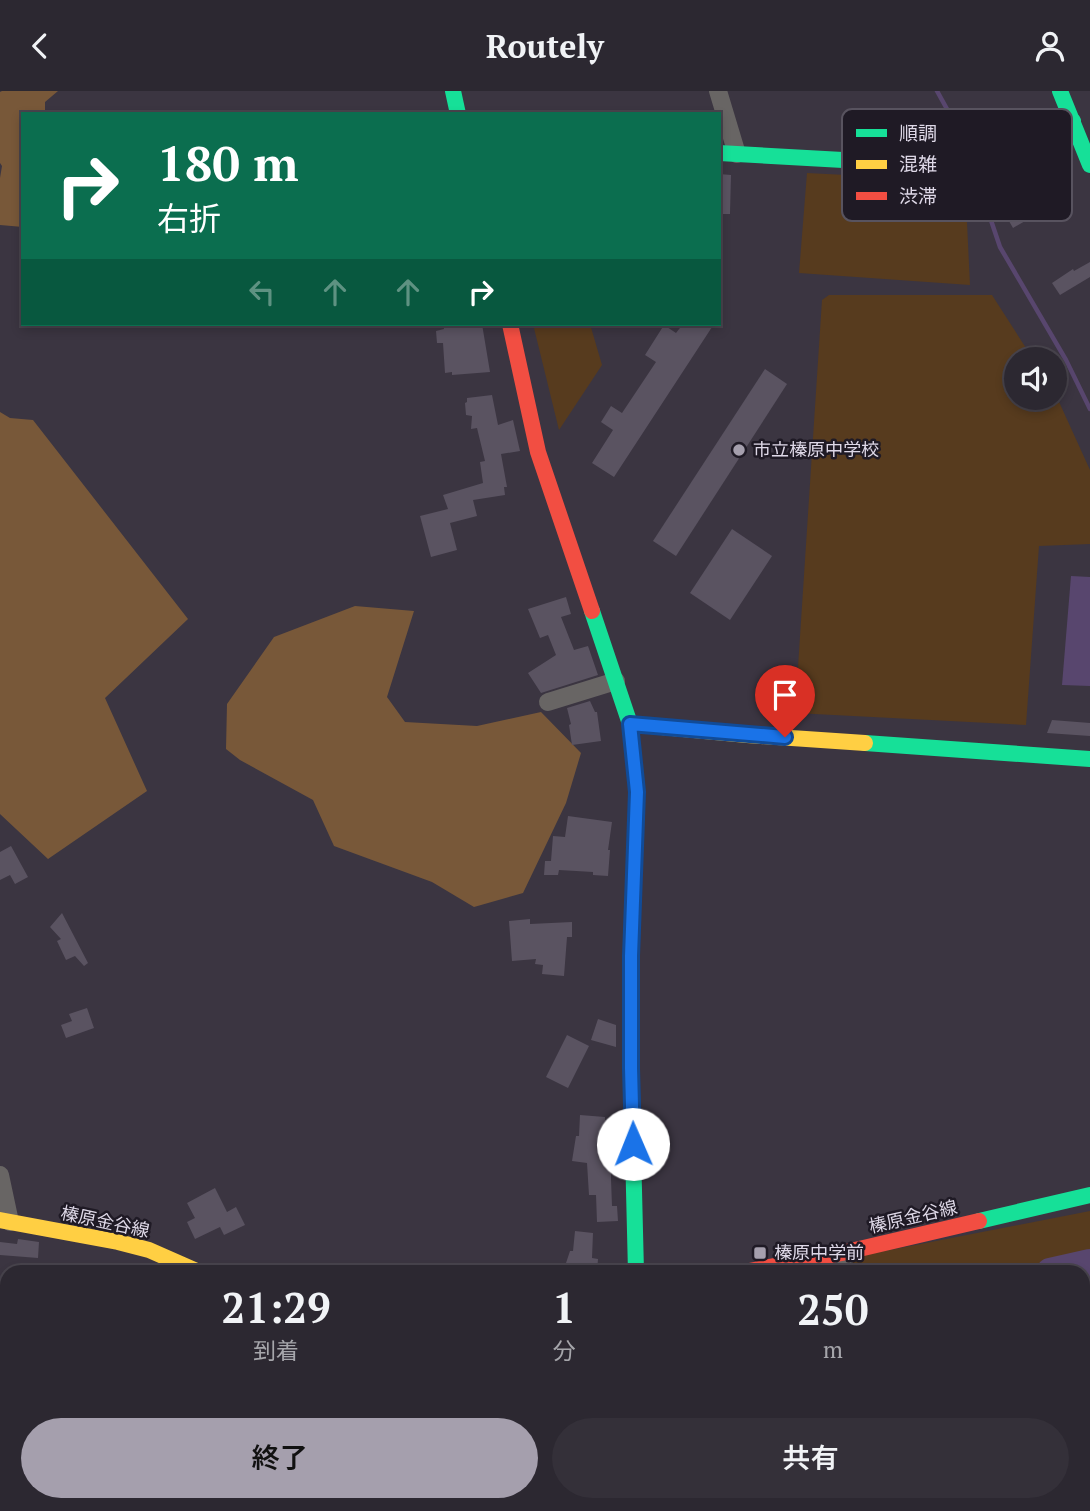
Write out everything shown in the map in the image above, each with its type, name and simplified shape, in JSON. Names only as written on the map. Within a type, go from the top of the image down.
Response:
[{"type":"street","points":[[453,91],[458,112]]},
{"type":"street","points":[[718,91],[728,153],[842,160]]},
{"type":"street","points":[[1060,91],[1068,109]]},
{"type":"street","points":[[1073,121],[1090,165]]},
{"type":"street","points":[[510,326],[538,452],[630,724],[637,792],[631,956],[636,1265]]},
{"type":"street","points":[[548,702],[615,681]]},
{"type":"street","points":[[630,724],[758,736],[1090,758]]},
{"type":"street","points":[[0,1175],[5,1221]]},
{"type":"street","name":"榛原金谷線","points":[[780,1265],[1090,1195]]},
{"type":"street","name":"榛原金谷線","points":[[5,1221],[139,1247],[183,1265]]},
{"type":"street","points":[[842,1253],[844,1265]]},
{"type":"shaded area","points":[[58,91],[45,102],[45,112],[21,112],[21,227],[0,225],[0,92]]},
{"type":"shaded area","points":[[807,173],[842,175],[842,221],[967,221],[970,285],[799,273]]},
{"type":"shaded area","points":[[829,295],[992,295],[1025,347],[1004,347],[1004,410],[1063,410],[1090,470],[1090,544],[1039,546],[1026,725],[795,713],[822,300]]},
{"type":"shaded area","points":[[533,326],[591,326],[602,365],[559,430]]},
{"type":"shaded area","points":[[0,412],[10,418],[33,420],[188,619],[105,698],[147,791],[48,859],[0,814]]},
{"type":"shaded area","points":[[1071,576],[1090,577],[1090,686],[1062,685]]},
{"type":"shaded area","points":[[355,606],[414,611],[387,697],[405,722],[477,726],[541,712],[581,753],[566,803],[523,893],[474,907],[432,882],[334,846],[313,800],[240,760],[226,749],[227,704],[274,637]]},
{"type":"shaded area","points":[[1090,1211],[1090,1265],[846,1265],[849,1258]]},
{"type":"building","points":[[721,174],[731,175],[730,214],[721,214]]},
{"type":"building","points":[[1009,221],[1025,221],[1013,228]]},
{"type":"building","points":[[1090,262],[1090,277],[1060,295],[1052,283]]},
{"type":"building","points":[[443,326],[482,326],[490,372],[452,375],[452,372],[445,373],[443,343],[437,343],[436,331],[444,329]]},
{"type":"building","points":[[663,326],[676,333],[681,326],[713,326],[614,477],[592,463],[613,430],[601,422],[611,406],[622,413],[656,362],[645,355]]},
{"type":"building","points":[[765,369],[787,384],[676,556],[653,541]]},
{"type":"building","points":[[492,395],[498,425],[513,420],[520,451],[501,454],[507,487],[504,487],[505,495],[473,500],[477,516],[450,523],[457,550],[431,557],[420,516],[448,509],[443,495],[483,483],[480,462],[485,461],[477,428],[471,429],[472,416],[466,415],[465,403],[467,398]]},
{"type":"building","points":[[732,529],[772,556],[730,620],[690,593]]},
{"type":"building","points":[[566,597],[571,614],[561,617],[574,650],[588,646],[598,675],[541,693],[528,673],[556,655],[548,635],[540,638],[528,609]]},
{"type":"building","points":[[590,701],[597,712],[601,741],[572,745],[567,708]]},
{"type":"building","points":[[1052,720],[1090,723],[1090,736],[1047,733]]},
{"type":"building","points":[[568,816],[612,822],[608,876],[593,875],[593,872],[559,870],[558,875],[544,875],[545,861],[551,861],[553,836],[565,837]]},
{"type":"building","points":[[11,846],[28,877],[15,884],[10,875],[0,880],[0,852]]},
{"type":"building","points":[[62,913],[88,963],[84,966],[75,956],[66,960],[57,941],[61,939],[50,927]]},
{"type":"building","points":[[530,919],[530,924],[572,922],[572,937],[567,937],[564,976],[542,974],[543,965],[535,964],[536,959],[512,961],[509,921]]},
{"type":"building","points":[[87,1008],[94,1028],[66,1038],[61,1025],[72,1021],[69,1014]]},
{"type":"building","points":[[598,1019],[616,1025],[616,1047],[591,1040]]},
{"type":"building","points":[[567,1035],[589,1046],[568,1088],[546,1077]]},
{"type":"building","points":[[580,1115],[605,1117],[605,1120],[617,1119],[617,1157],[611,1158],[611,1179],[612,1206],[617,1206],[618,1221],[597,1222],[596,1195],[589,1195],[587,1163],[572,1161],[576,1136],[579,1136]]},
{"type":"building","points":[[215,1188],[227,1212],[236,1207],[245,1225],[224,1235],[220,1227],[195,1239],[187,1222],[195,1218],[187,1203]]},
{"type":"building","points":[[575,1231],[593,1233],[592,1258],[598,1259],[598,1265],[565,1265],[570,1251],[573,1251]]},
{"type":"building","points":[[18,1239],[39,1242],[38,1258],[0,1255],[0,1242],[17,1244]]},
{"type":"waterway","points":[[937,91],[947,109]]},
{"type":"waterway","points":[[991,221],[1000,247],[1066,360],[1090,409]]},
{"type":"waterway","points":[[1081,1265],[1090,1263]]},
{"type":"traffic: fast","points":[[453,91],[458,112]]},
{"type":"traffic: fast","points":[[1060,91],[1067,109]]},
{"type":"traffic: fast","points":[[1072,121],[1090,165]]},
{"type":"traffic: fast","points":[[721,153],[842,160]]},
{"type":"traffic: fast","points":[[592,611],[630,724],[637,792],[631,956],[636,1265]]},
{"type":"traffic: fast","points":[[865,743],[1090,759]]},
{"type":"traffic: fast","points":[[979,1221],[1090,1195]]},
{"type":"traffic: slow","points":[[630,724],[865,743]]},
{"type":"traffic: slow","points":[[0,1220],[118,1242],[149,1250],[183,1265]]},
{"type":"traffic: jam","points":[[510,326],[538,452],[592,611]]},
{"type":"traffic: jam","points":[[780,1265],[979,1221]]},
{"type":"place","name":"市立榛原中学校","points":[[739,450]]},
{"type":"place","name":"榛原中学前","points":[[760,1253]]},
{"type":"route","points":[[633,1144],[631,956],[637,792],[630,724],[785,737]]}]
